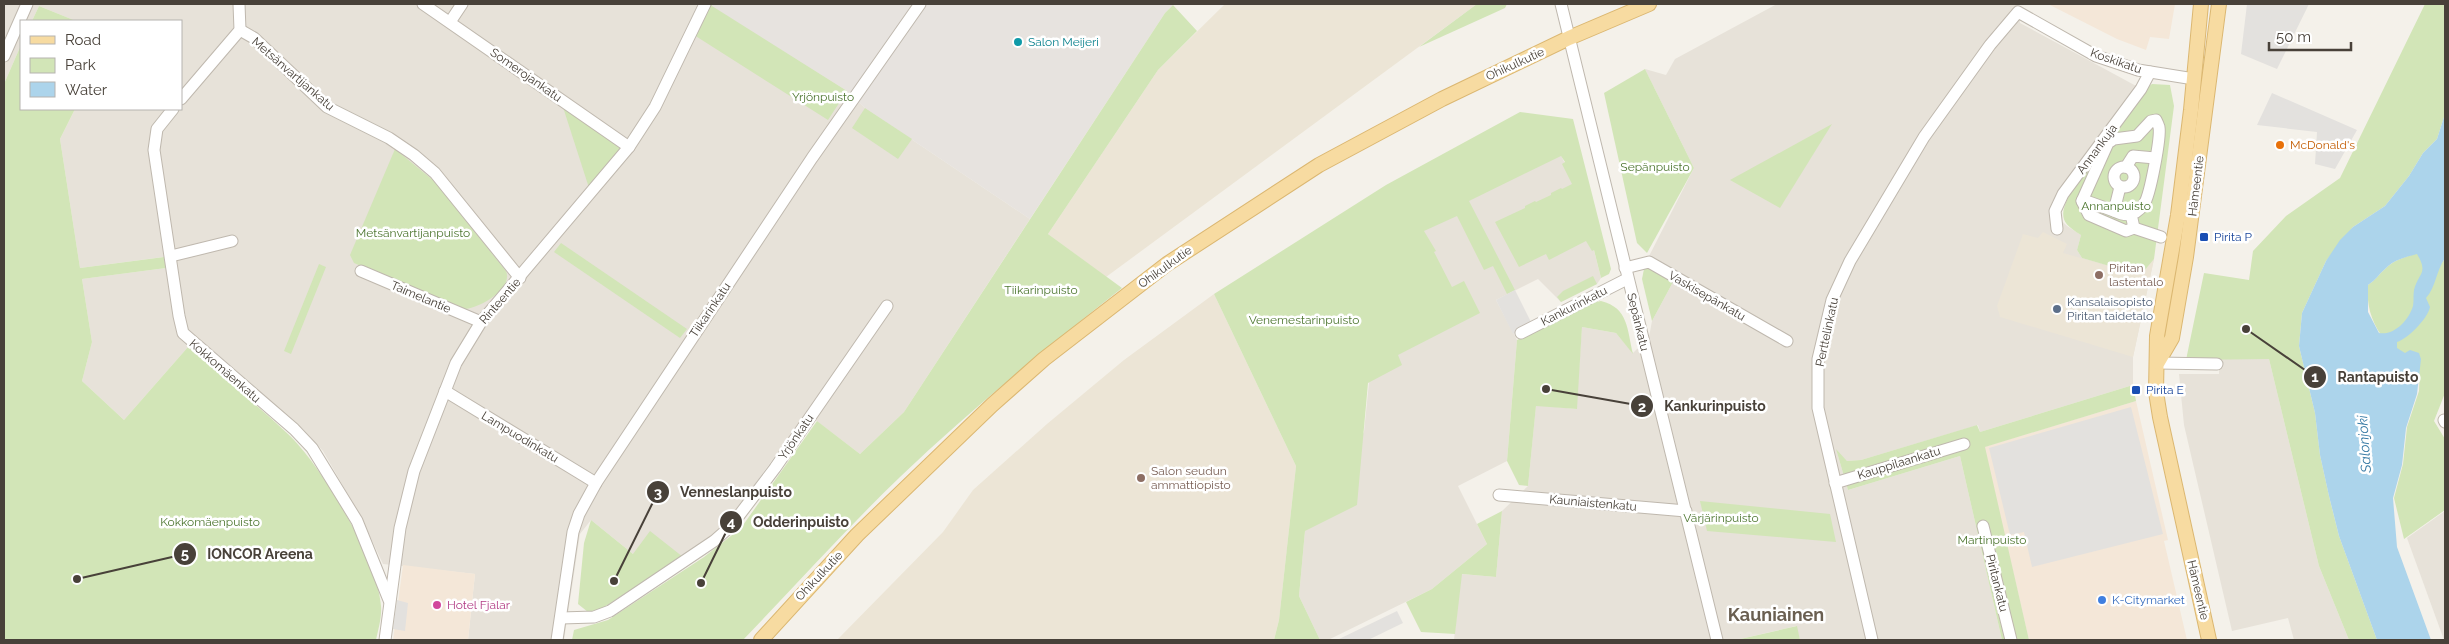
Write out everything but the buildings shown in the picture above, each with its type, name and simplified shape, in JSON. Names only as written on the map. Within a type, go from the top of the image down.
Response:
[{"type":"main road","name":"Ohikulkutie","points":[[761,640],[858,534],[992,405],[1044,360],[1167,264],[1319,165],[1442,99],[1570,38],[1649,4]]},
{"type":"main road","name":"Hämeentie","points":[[2201,4],[2178,215],[2157,336],[2156,392],[2209,640]]},
{"type":"main road","name":"Hämeentie","points":[[2158,363],[2172,338],[2185,266],[2219,4]]},
{"type":"street","points":[[4,56],[27,4]]},
{"type":"street","points":[[182,98],[240,30],[239,4]]},
{"type":"street","name":"Somerojankatu","points":[[423,4],[629,147]]},
{"type":"street","points":[[450,22],[462,4]]},
{"type":"street","name":"Rinteentie","points":[[385,640],[400,528],[414,471],[456,363],[480,322],[520,278],[629,147],[654,107],[705,4]]},
{"type":"street","name":"Tiikarinkatu","points":[[557,640],[574,532],[579,514],[596,482],[812,158],[920,4]]},
{"type":"street","name":"Sepänkatu","points":[[1561,4],[1717,640]]},
{"type":"street","name":"Koskikatu","points":[[2018,12],[2096,56],[2150,72],[2194,79]]},
{"type":"street","name":"Perttelinkatu","points":[[1872,640],[1818,408],[1818,359],[1832,300],[1850,261],[1924,137],[1990,46],[2018,12]]},
{"type":"street","name":"Metsänvartijankatu","points":[[240,30],[254,38],[327,107],[389,138],[435,172],[520,278]]},
{"type":"street","name":"Annankuja","points":[[2057,230],[2055,211],[2063,194],[2141,89],[2150,72]]},
{"type":"street","name":"Kokkomäenkatu","points":[[172,110],[157,129],[154,140],[178,316],[184,333],[294,429],[312,448],[357,521],[390,602]]},
{"type":"street","points":[[2156,120],[2159,127],[2155,158],[2145,203],[2127,216],[2089,202],[2082,202],[2108,143],[2114,139],[2137,136],[2152,121],[2156,120]]},
{"type":"street","points":[[2120,187],[2115,182],[2114,176],[2117,170],[2126,167],[2133,156],[2155,158]]},
{"type":"street","points":[[2120,187],[2130,186],[2134,179],[2132,171],[2126,167]]},
{"type":"street","points":[[2134,179],[2150,182]]},
{"type":"street","points":[[2114,211],[2120,187]]},
{"type":"street","points":[[2082,202],[2089,215],[2101,222],[2126,231],[2134,228],[2161,237]]},
{"type":"street","points":[[2131,214],[2134,228]]},
{"type":"street","points":[[171,256],[232,242]]},
{"type":"street","name":"Vaskisepänkatu","points":[[1626,274],[1649,262],[1787,341]]},
{"type":"street","name":"Taimelantie","points":[[361,271],[480,322]]},
{"type":"street","name":"Kankurinkatu","points":[[1521,333],[1626,274]]},
{"type":"street","name":"Yrjönkatu","points":[[561,618],[594,616],[610,611],[714,541],[731,526],[775,468],[887,306]]},
{"type":"street","points":[[2158,363],[2218,364]]},
{"type":"street","name":"Lampuodinkatu","points":[[445,391],[596,482]]},
{"type":"street","name":"Kauppilaankatu","points":[[1835,483],[1964,444]]},
{"type":"street","name":"Kauniaistenkatu","points":[[1499,495],[1686,511]]},
{"type":"street","name":"Piritankatu","points":[[1983,526],[2011,640]]},
{"type":"shaded area","points":[[4,4],[708,4],[847,91],[865,108],[1030,219],[904,412],[860,454],[806,413],[730,519],[702,545],[683,557],[633,554],[591,520],[580,534],[564,640],[468,640],[475,574],[383,564],[362,519],[323,451],[302,428],[195,339],[124,420],[82,381],[92,342],[82,279],[166,268],[163,257],[80,268],[60,139],[74,110],[182,110],[182,20],[74,20],[39,6],[32,20],[20,20],[20,47],[4,84]]},
{"type":"shaded area","points":[[713,4],[1174,4],[1165,13],[1030,219],[865,108],[847,91],[711,6]]},
{"type":"shaded area","points":[[1225,4],[1477,4],[1106,277],[1048,234],[1158,70]]},
{"type":"shaded area","points":[[1777,4],[2017,4],[2020,23],[2138,87],[2049,209],[2067,226],[2081,235],[2077,250],[2082,258],[2123,270],[2144,271],[2154,259],[2133,357],[2133,385],[1980,432],[1978,425],[1861,460],[1847,461],[1837,452],[1848,490],[1960,456],[2002,640],[1800,640],[1796,626],[1736,640],[1454,640],[1461,574],[1496,577],[1502,511],[1528,486],[1536,405],[1576,409],[1582,327],[1616,333],[1633,353],[1649,337],[1652,321],[1673,282],[1645,264],[1694,168],[1645,69],[1666,75],[1675,59]]},
{"type":"shaded area","points":[[2048,4],[2175,4],[2169,39],[2150,37],[2146,50],[2117,39]]},
{"type":"shaded area","points":[[2247,4],[2309,4],[2277,69],[2241,54]]},
{"type":"shaded area","points":[[2272,93],[2357,130],[2335,169],[2315,164],[2317,132],[2257,125]]},
{"type":"shaded area","points":[[1555,143],[1580,195],[1601,278],[1597,284],[1561,302],[1538,279],[1496,300],[1517,340],[1507,461],[1458,486],[1487,544],[1432,589],[1328,640],[1320,640],[1299,596],[1305,531],[1364,432],[1383,244]]},
{"type":"shaded area","points":[[2043,232],[2067,244],[2063,253],[2123,270],[2124,264],[2144,271],[2154,259],[2133,357],[2000,317],[1997,306],[2023,234],[2038,238]]},
{"type":"shaded area","points":[[1515,290],[1532,324],[1513,334],[1496,300]]},
{"type":"shaded area","name":"Salon seudun ammattiopisto","points":[[1214,294],[1296,466],[1279,620],[1274,640],[837,640],[943,532],[973,490],[1047,424],[1124,360]]},
{"type":"shaded area","points":[[2219,359],[2269,359],[2319,566],[2349,640],[2294,640],[2288,618],[2232,631],[2184,425],[2179,374],[2219,374]]},
{"type":"shaded area","points":[[2136,401],[2168,540],[2164,541],[2187,640],[2029,640],[1984,447]]},
{"type":"shaded area","points":[[2131,407],[2163,534],[2032,567],[2024,532],[2010,535],[1989,448]]},
{"type":"shaded area","points":[[2445,511],[2445,640],[2444,640],[2407,538]]},
{"type":"shaded area","points":[[403,565],[475,574],[468,640],[393,640]]},
{"type":"shaded area","points":[[397,600],[408,603],[405,631],[393,629]]},
{"type":"shaded area","points":[[1397,611],[1403,623],[1368,640],[1337,640]]},
{"type":"green space","name":"Yrjönpuisto","points":[[712,4],[712,6],[847,91],[828,120],[694,35]]},
{"type":"green space","points":[[1477,4],[1507,4],[1505,8],[1419,47]]},
{"type":"green space","points":[[2425,4],[2445,4],[2445,114],[2437,139],[2423,153],[2409,176],[2385,206],[2353,227],[2326,261],[2302,313],[2299,346],[2315,413],[2320,455],[2329,496],[2339,536],[2377,640],[2349,640],[2319,566],[2269,359],[2186,360],[2204,273],[2249,280],[2253,251],[2286,216],[2340,178]]},
{"type":"green space","name":"Tiikarinpuisto","points":[[1173,5],[1197,31],[1158,70],[1048,234],[1122,288],[1008,380],[926,452],[860,517],[743,640],[572,640],[574,630],[608,620],[704,557],[741,528],[817,421],[860,454],[904,412],[1165,13]]},
{"type":"green space","points":[[39,6],[74,20],[32,20]]},
{"type":"green space","name":"Kokkomäenpuisto","points":[[20,47],[20,110],[74,110],[60,139],[80,268],[164,257],[166,268],[82,279],[92,342],[82,381],[124,420],[188,347],[264,412],[302,449],[332,490],[359,540],[378,587],[381,606],[376,640],[4,640],[4,84]]},
{"type":"green space","name":"Sepänpuisto","points":[[1645,69],[1694,168],[1647,253],[1637,243],[1604,93]]},
{"type":"green space","name":"Annanpuisto","points":[[2152,84],[2170,85],[2174,106],[2154,259],[2144,271],[2125,264],[2123,270],[2082,258],[2077,250],[2081,235],[2065,222],[2063,213],[2070,193],[2145,89]]},
{"type":"green space","points":[[561,101],[623,149],[590,191]]},
{"type":"green space","name":"Yrjönpuisto","points":[[865,108],[912,139],[898,159],[852,128]]},
{"type":"green space","name":"Venemestarinpuisto","points":[[1520,112],[1573,119],[1611,269],[1609,274],[1601,278],[1594,250],[1592,251],[1586,241],[1549,260],[1546,254],[1519,267],[1495,222],[1572,184],[1562,164],[1565,162],[1561,156],[1469,201],[1515,290],[1507,294],[1493,266],[1484,270],[1457,216],[1424,231],[1436,251],[1434,252],[1452,287],[1464,281],[1480,313],[1398,355],[1402,365],[1368,383],[1357,505],[1305,531],[1299,596],[1320,640],[1274,640],[1279,620],[1296,466],[1214,294],[1386,185]]},
{"type":"green space","points":[[1832,124],[1780,208],[1730,180]]},
{"type":"green space","name":"Metsänvartijanpuisto","points":[[395,149],[434,181],[506,271],[507,278],[504,285],[492,298],[484,303],[467,309],[460,309],[354,263],[350,255]]},
{"type":"green space","points":[[561,243],[687,329],[680,338],[554,252]]},
{"type":"green space","points":[[2417,253],[2445,258],[2441,264],[2445,259],[2445,393],[2434,421],[2445,439],[2445,510],[2404,539],[2394,498],[2403,464],[2407,427],[2419,391],[2420,371],[2419,379],[2382,337],[2371,313],[2368,300],[2368,285],[2392,263]]},
{"type":"green space","points":[[319,264],[326,267],[291,354],[284,351]]},
{"type":"green space","points":[[1645,264],[1673,282],[1652,321],[1642,279]]},
{"type":"green space","points":[[1593,276],[1597,284],[1561,302],[1557,297],[1563,291]]},
{"type":"green space","points":[[1601,301],[1610,304],[1622,315],[1628,329],[1633,354],[1616,333],[1582,327],[1577,409],[1536,406],[1528,486],[1519,485],[1507,461],[1517,340],[1591,303]]},
{"type":"green space","name":"Martinpuisto","points":[[2133,385],[2136,401],[1985,447],[2029,640],[2002,640],[1960,456],[1848,490],[1836,449],[1847,461],[1861,460],[1977,425],[1980,432]]},
{"type":"green space","name":"Värjärinpuisto","points":[[1700,501],[1830,514],[1836,542],[1707,531]]},
{"type":"green space","points":[[1502,511],[1496,577],[1462,574],[1455,634],[1421,632],[1406,602],[1432,589],[1487,544],[1477,524]]},
{"type":"green space","points":[[591,520],[633,554],[650,531],[683,557],[601,609],[588,612],[578,604],[584,543]]},
{"type":"green space","points":[[1797,626],[1800,640],[1736,640]]},
{"type":"water","name":"Salonjoki","points":[[2445,114],[2445,258],[2432,289],[2426,298],[2430,307],[2426,317],[2412,333],[2397,342],[2397,348],[2405,353],[2410,350],[2419,353],[2421,359],[2417,394],[2406,428],[2402,465],[2393,498],[2397,547],[2431,640],[2377,640],[2339,536],[2329,496],[2320,455],[2315,413],[2299,346],[2302,313],[2326,261],[2340,240],[2353,227],[2385,206],[2409,176],[2423,153],[2437,139]],"holes":[[[2417,254],[2422,273],[2414,290],[2413,306],[2408,317],[2400,326],[2390,332],[2379,333],[2368,312],[2368,285],[2396,261]]]},
{"type":"place","name":"Salon Meijeri","points":[[1018,42]]},
{"type":"place","name":"McDonald's","points":[[2280,145]]},
{"type":"place","name":"Pirita P","points":[[2204,237]]},
{"type":"place","name":"Piritan lastentalo","points":[[2099,275]]},
{"type":"place","name":"Kansalaisopisto Piritan taidetalo","points":[[2057,309]]},
{"type":"place","name":"Rantapuisto","points":[[2246,329]]},
{"type":"place","name":"Kankurinpuisto","points":[[1546,389]]},
{"type":"place","name":"Pirita E","points":[[2136,390]]},
{"type":"place","name":"Salon seudun ammattiopisto","points":[[1141,478]]},
{"type":"place","name":"IONCOR Areena","points":[[77,579]]},
{"type":"place","name":"Venneslanpuisto","points":[[614,581]]},
{"type":"place","name":"Odderinpuisto","points":[[701,583]]},
{"type":"place","name":"K-Citymarket","points":[[2102,600]]},
{"type":"place","name":"Hotel Fjalar","points":[[437,605]]},
{"type":"district","name":"Kauniainen","points":[[1776,615]]}]
